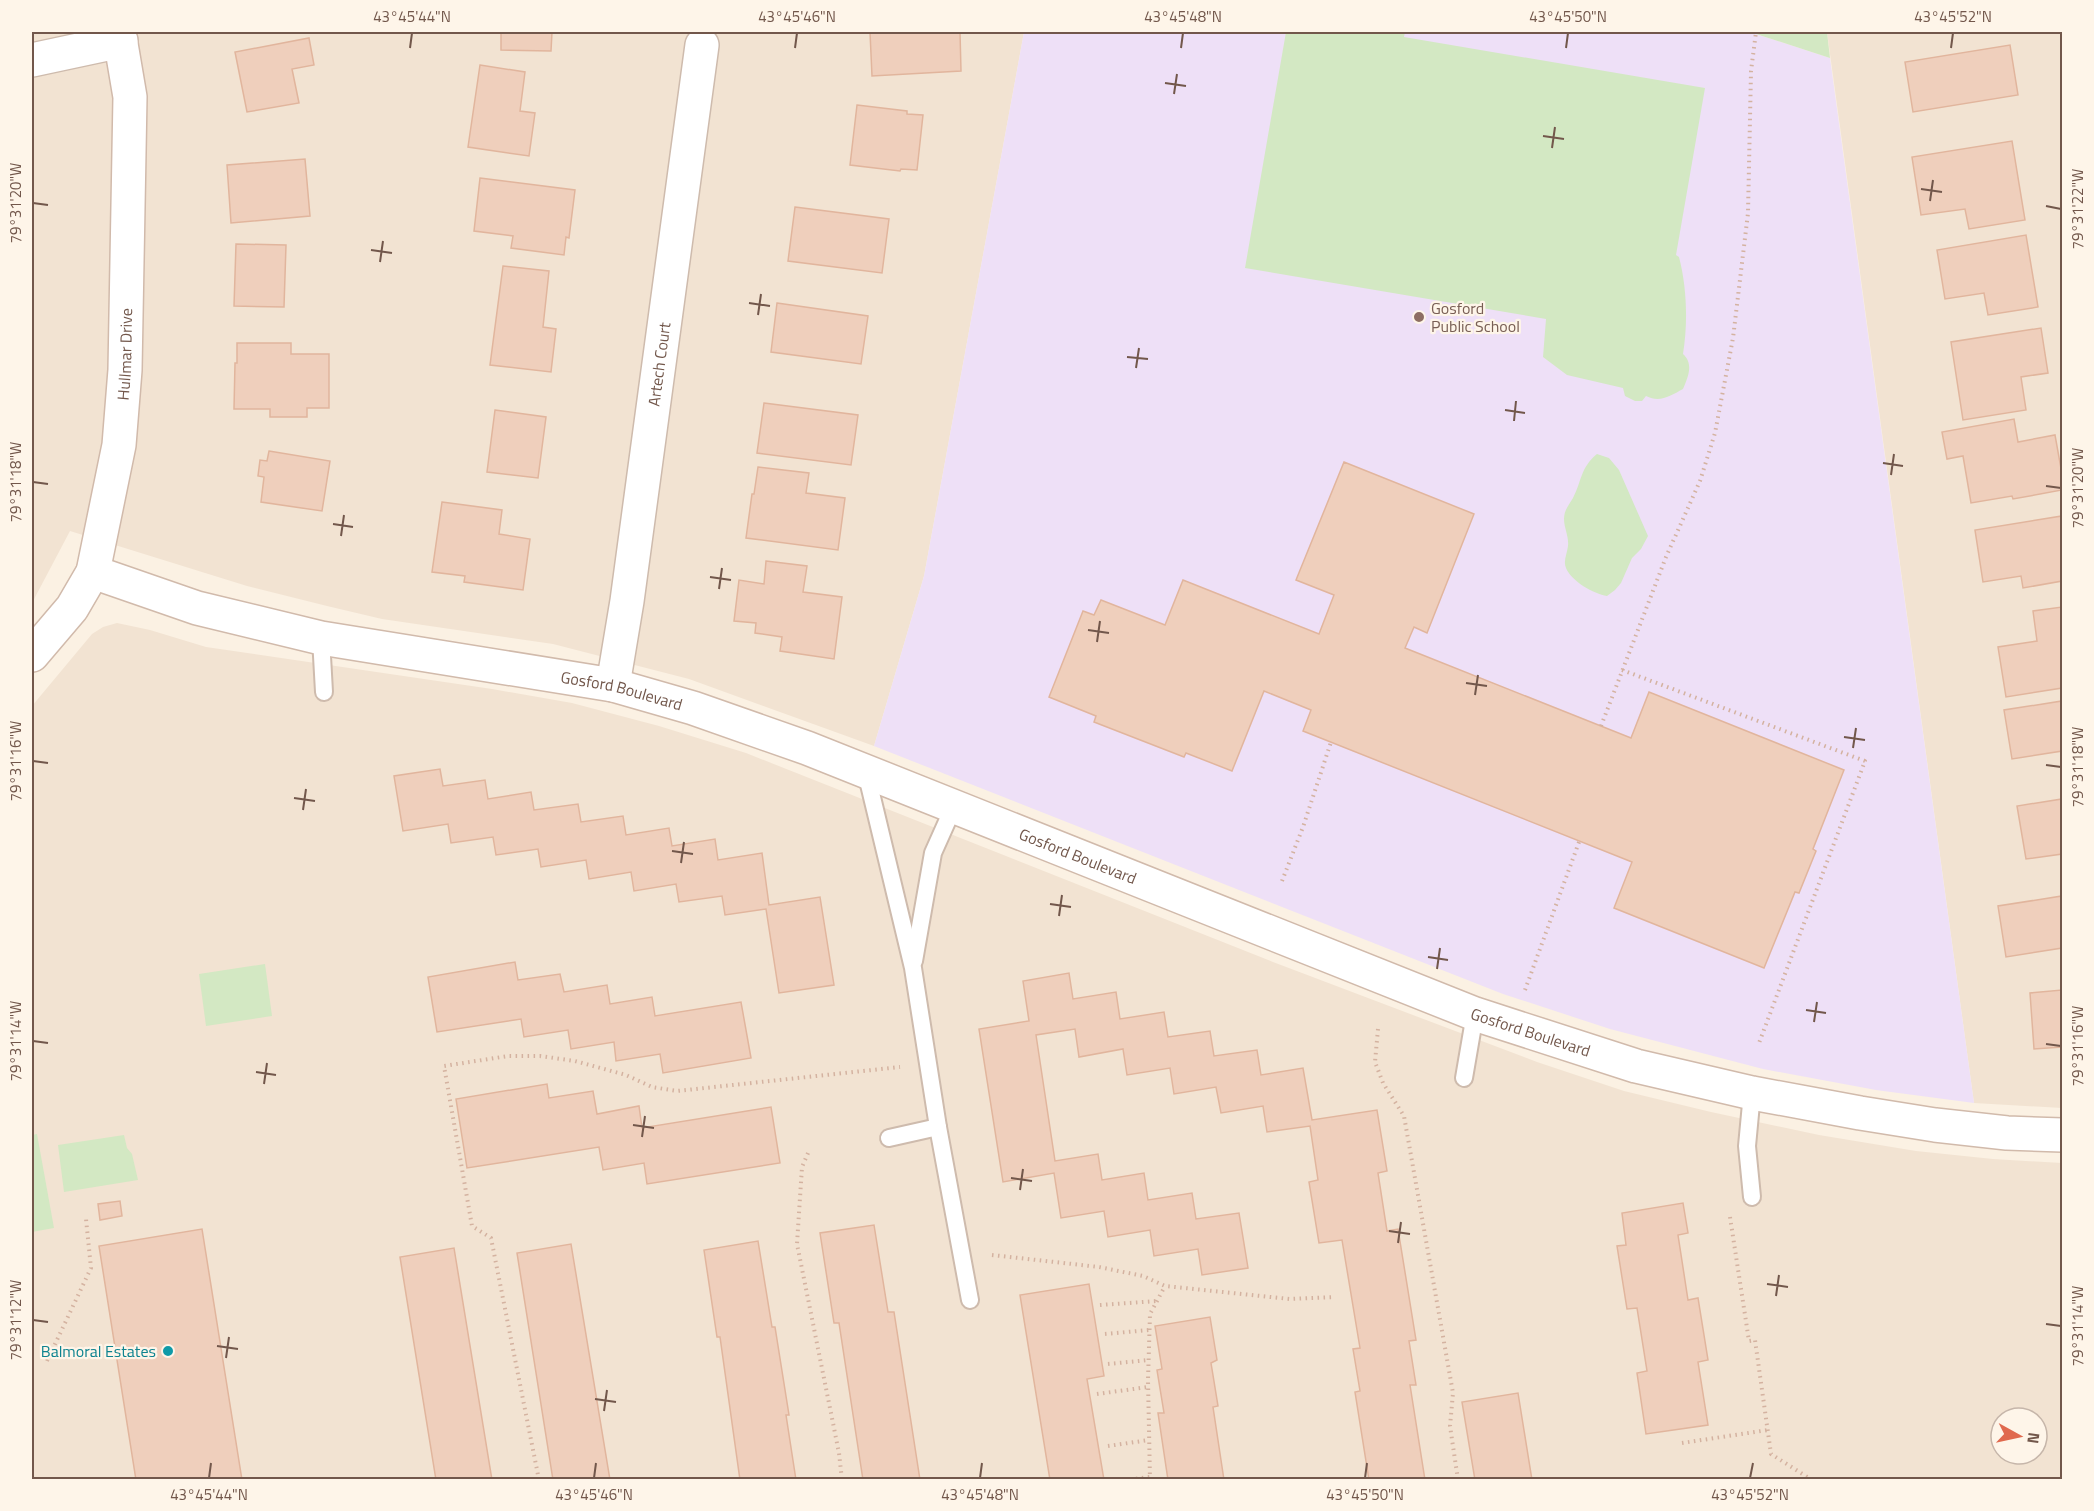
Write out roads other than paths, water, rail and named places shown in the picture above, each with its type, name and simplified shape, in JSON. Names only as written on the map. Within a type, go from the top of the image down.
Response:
[{"type":"street","points":[[32,60],[120,36]]},
{"type":"street","name":"Hullmar Drive","points":[[32,655],[72,608],[93,572],[119,445],[125,370],[130,97],[120,36]]},
{"type":"street","name":"Artech Court","points":[[613,685],[627,601],[702,45]]},
{"type":"street","name":"Gosford Boulevard","points":[[93,572],[197,608],[321,638],[613,685],[736,723],[954,806],[1475,1014],[1636,1066],[1752,1094],[1935,1125],[2007,1133],[2062,1135]]},
{"type":"lane","points":[[321,638],[324,692]]},
{"type":"lane","points":[[866,772],[913,968],[938,1127],[970,1300]]},
{"type":"lane","points":[[913,968],[933,853],[954,806]]},
{"type":"lane","points":[[1464,1078],[1475,1014]]},
{"type":"lane","points":[[1752,1094],[1747,1146],[1752,1197]]},
{"type":"lane","points":[[889,1138],[938,1127]]},
{"type":"place","name":"Gosford Public School","points":[[1419,317]]},
{"type":"place","name":"Balmoral Estates","points":[[168,1351]]}]
